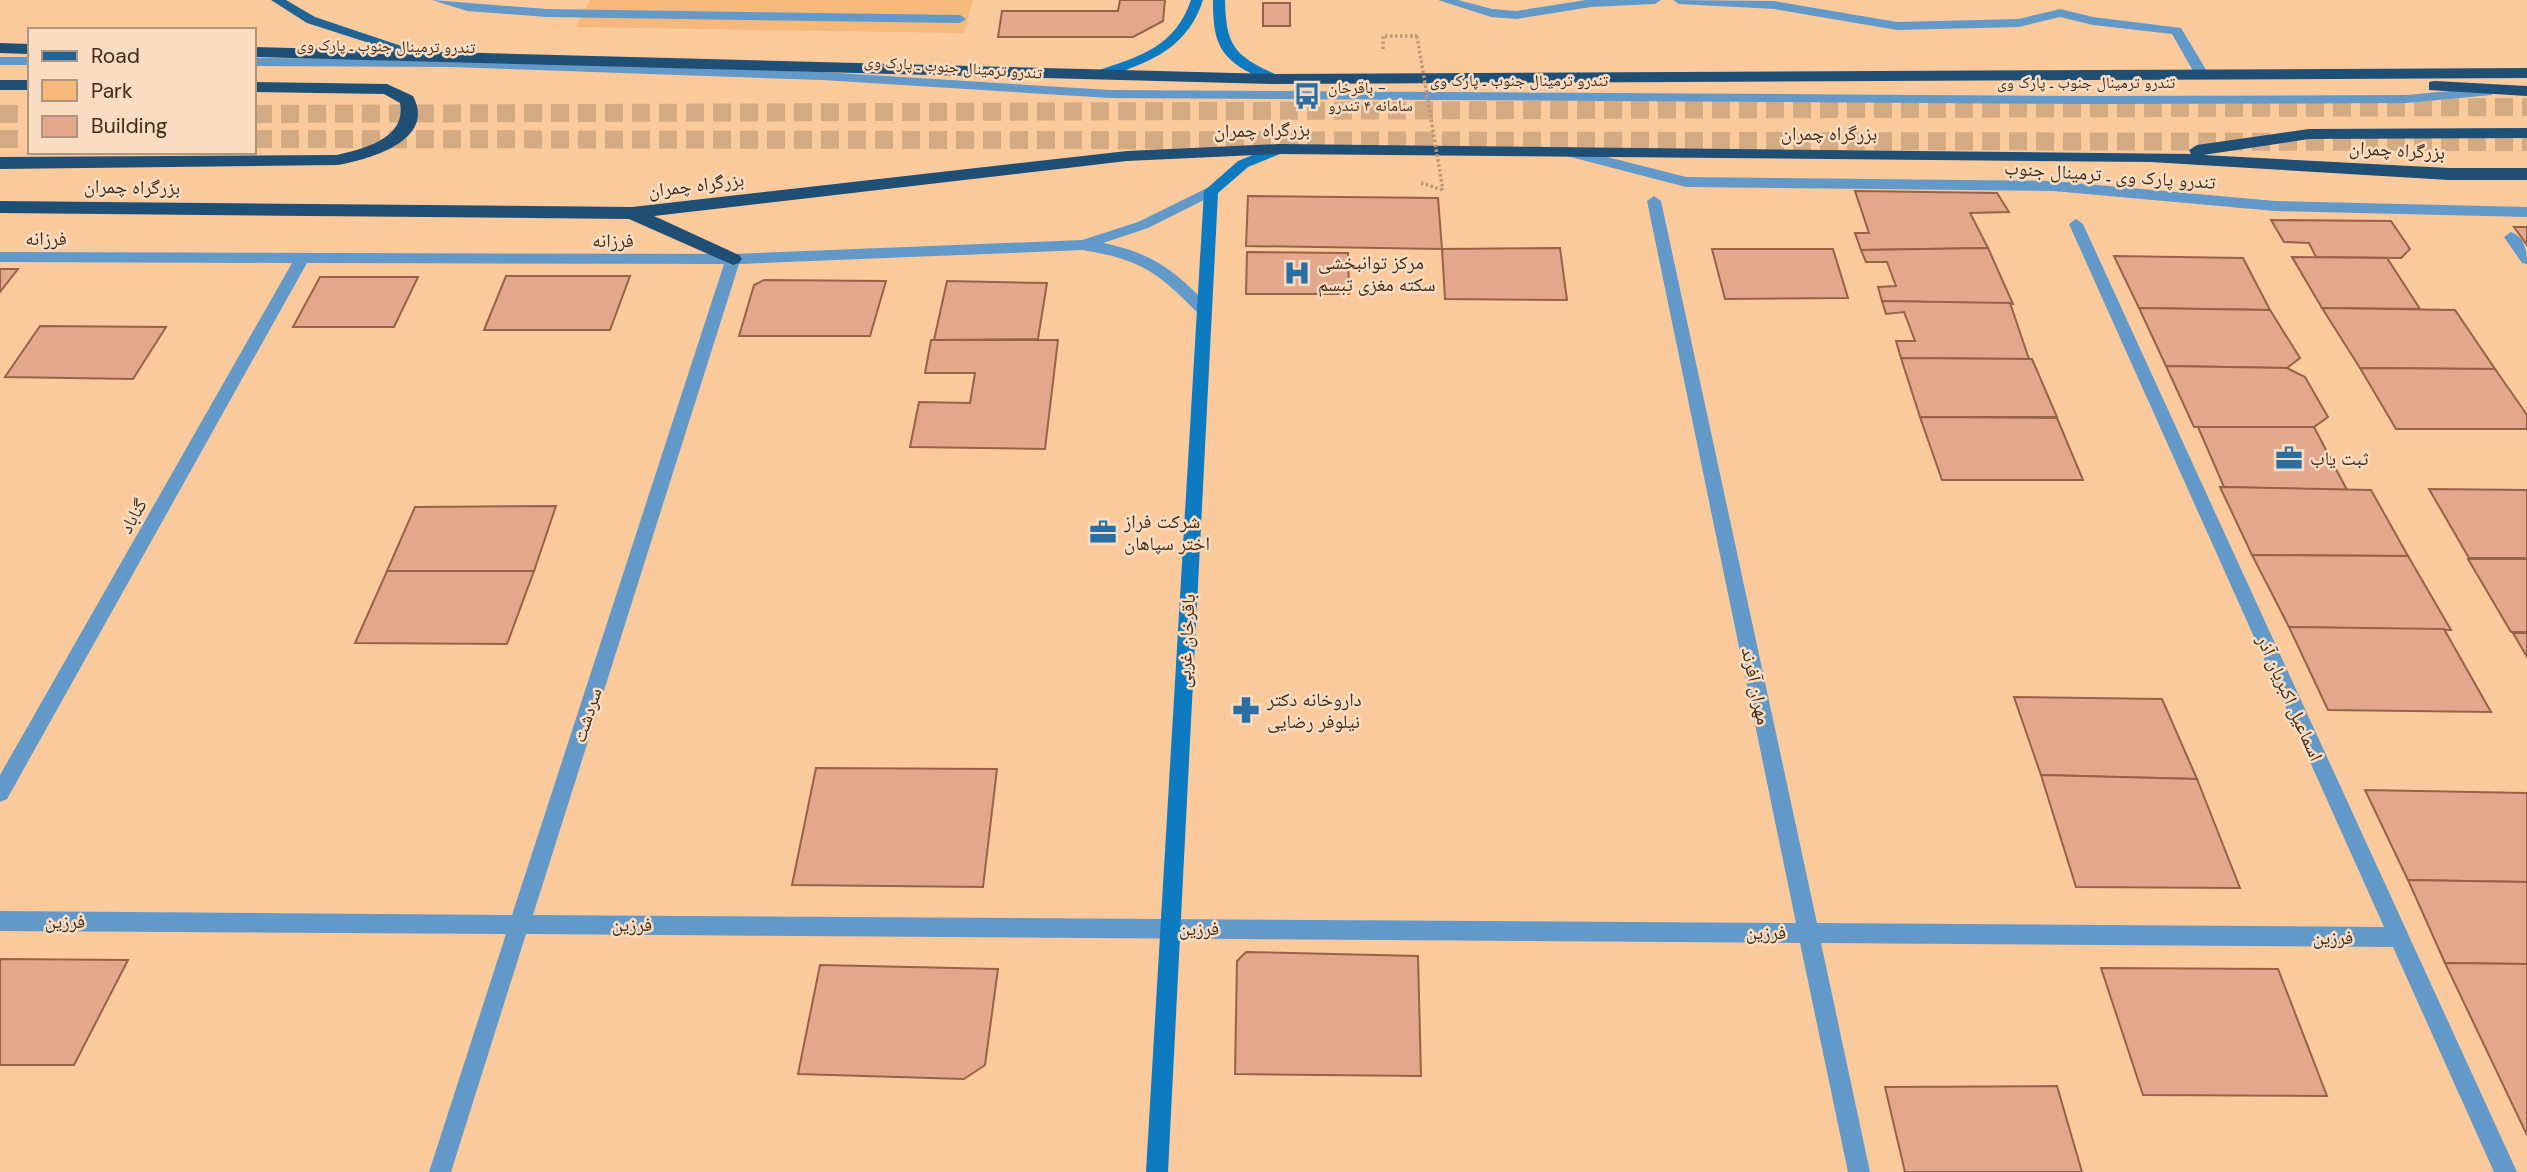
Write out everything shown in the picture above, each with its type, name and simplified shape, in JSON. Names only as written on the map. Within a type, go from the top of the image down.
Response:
[{"type":"highway","points":[[0,48],[28,49]]},
{"type":"highway","points":[[256,52],[1274,79],[2527,73]]},
{"type":"highway","points":[[2331,74],[2491,91],[2527,91]]},
{"type":"highway","points":[[0,85],[28,85]]},
{"type":"highway","points":[[0,163],[337,160],[385,145],[397,137],[410,117],[407,100],[387,89],[256,87]]},
{"type":"highway","points":[[2150,157],[2309,134],[2527,133]]},
{"type":"highway","name":"بزرگراه چمران","points":[[0,207],[632,213],[1127,156],[1280,149],[2150,157],[2449,174],[2527,174]]},
{"type":"highway","points":[[632,213],[733,259]]},
{"type":"main road","points":[[277,0],[311,20],[421,55]]},
{"type":"main road","points":[[1104,74],[1144,60],[1181,36],[1191,23],[1197,0]]},
{"type":"main road","points":[[1219,0],[1221,41],[1227,51],[1244,65],[1274,79]]},
{"type":"main road","points":[[1211,191],[1243,164],[1280,149]]},
{"type":"main road","name":"باقرخان غربی","points":[[1157,1172],[1211,191]]},
{"type":"street","points":[[438,0],[467,6],[546,13],[960,19]]},
{"type":"street","points":[[1444,0],[1490,13],[1516,15],[1591,2],[1655,0]]},
{"type":"street","points":[[1679,0],[1774,5],[1897,26],[2019,23],[2059,6],[2093,21],[2176,31],[2201,73]]},
{"type":"street","points":[[0,61],[28,61]]},
{"type":"street","name":"تندرو ترمینال جنوب ـ پارک وی","points":[[256,62],[450,63],[822,76],[1110,94],[2407,99],[2491,91]]},
{"type":"street","name":"تندرو پارک وی ـ ترمینال جنوب","points":[[1568,152],[1685,182],[2053,186],[2275,206],[2527,212]]},
{"type":"street","points":[[1083,245],[1143,225],[1211,191]]},
{"type":"street","name":"مهران آفرند","points":[[1654,201],[1859,1172]]},
{"type":"street","name":"اسماعیل اکبریان آذر","points":[[2076,224],[2506,1172]]},
{"type":"street","points":[[2511,237],[2527,258]]},
{"type":"street","name":"فرزانه","points":[[0,257],[733,259],[1083,245],[1133,253],[1157,264],[1203,310]]},
{"type":"street","name":"گناباد","points":[[0,793],[302,259]]},
{"type":"street","name":"سردشت","points":[[440,1172],[733,259]]},
{"type":"street","name":"فرزین","points":[[0,921],[2399,937]]},
{"type":"path","points":[[1383,36],[1417,37],[1443,190]]},
{"type":"green space","points":[[590,0],[973,0],[964,33],[576,27]]},
{"type":"building","points":[[1120,0],[1165,0],[1163,21],[1133,37],[998,37],[1002,11],[1118,11]]},
{"type":"building","points":[[1263,3],[1290,3],[1290,26],[1263,26]]},
{"type":"building","points":[[1855,191],[1997,193],[2009,212],[1970,213],[1988,248],[1861,250],[1855,233],[1869,233]]},
{"type":"building","points":[[1248,196],[1438,198],[1442,249],[1246,246]]},
{"type":"building","points":[[2271,220],[2391,221],[2410,249],[2401,258],[2316,257],[2309,243],[2284,242]]},
{"type":"building","points":[[2514,227],[2527,227],[2527,245]]},
{"type":"building","points":[[1560,248],[1567,300],[1445,299],[1442,249]]},
{"type":"building","points":[[1988,248],[2013,304],[1882,301],[1878,287],[1896,286],[1887,262],[1866,262],[1861,250]]},
{"type":"building","points":[[1712,249],[1833,249],[1848,298],[1725,299]]},
{"type":"building","name":"مرکز توانبخشی سکته مغزی تبسم","points":[[1247,252],[1348,253],[1349,294],[1246,294]]},
{"type":"building","points":[[2114,256],[2243,258],[2270,310],[2139,308]]},
{"type":"building","points":[[2292,257],[2387,258],[2420,309],[2322,308]]},
{"type":"building","points":[[0,269],[18,269],[0,292]]},
{"type":"building","points":[[506,276],[630,276],[610,330],[484,330]]},
{"type":"building","points":[[320,277],[418,277],[394,327],[293,327]]},
{"type":"building","points":[[764,280],[886,281],[870,336],[739,336],[754,285]]},
{"type":"building","points":[[947,281],[1047,283],[1038,339],[934,340]]},
{"type":"building","points":[[1882,301],[2010,303],[2029,359],[1901,358],[1896,341],[1915,341],[1904,312],[1886,314]]},
{"type":"building","points":[[2139,308],[2270,310],[2300,358],[2287,368],[2166,366]]},
{"type":"building","points":[[2322,308],[2455,310],[2495,369],[2360,368]]},
{"type":"building","points":[[40,326],[166,327],[133,379],[5,377]]},
{"type":"building","points":[[931,340],[1058,340],[1045,449],[910,447],[919,402],[970,403],[975,373],[925,373]]},
{"type":"building","points":[[1901,358],[2032,359],[2057,417],[1920,417]]},
{"type":"building","points":[[2166,366],[2287,368],[2305,377],[2328,417],[2314,427],[2194,427]]},
{"type":"building","points":[[2360,368],[2495,369],[2527,415],[2527,429],[2396,429]]},
{"type":"building","points":[[1920,417],[2057,418],[2083,480],[1942,480]]},
{"type":"building","points":[[2198,427],[2314,427],[2347,490],[2224,487]]},
{"type":"building","points":[[2220,487],[2371,490],[2408,556],[2252,555]]},
{"type":"building","points":[[2429,489],[2527,490],[2527,558],[2469,558]]},
{"type":"building","points":[[556,506],[534,571],[387,571],[415,507]]},
{"type":"building","points":[[2252,555],[2408,556],[2451,630],[2289,627]]},
{"type":"building","points":[[2468,559],[2527,559],[2527,632],[2511,632]]},
{"type":"building","points":[[387,571],[534,571],[507,644],[355,643]]},
{"type":"building","points":[[2289,627],[2444,629],[2491,712],[2328,710]]},
{"type":"building","points":[[2513,633],[2527,633],[2527,657]]},
{"type":"building","points":[[2014,697],[2162,699],[2197,779],[2041,775]]},
{"type":"building","points":[[816,768],[997,769],[983,887],[792,885]]},
{"type":"building","points":[[2041,775],[2197,779],[2240,888],[2076,887]]},
{"type":"building","points":[[2365,790],[2527,793],[2527,882],[2408,880]]},
{"type":"building","points":[[2408,880],[2527,882],[2527,964],[2445,963]]},
{"type":"building","points":[[1246,952],[1418,956],[1421,1076],[1235,1074],[1237,961]]},
{"type":"building","points":[[0,959],[128,960],[74,1065],[0,1065]]},
{"type":"building","points":[[2445,963],[2527,964],[2527,1135]]},
{"type":"building","points":[[820,965],[998,969],[985,1065],[964,1079],[798,1074]]},
{"type":"building","points":[[2101,968],[2278,969],[2327,1096],[2143,1095]]},
{"type":"building","points":[[2057,1086],[2082,1172],[1905,1172],[1885,1087]]},
{"type":"tunnel","points":[[256,114],[2527,107]]},
{"type":"tunnel","points":[[0,114],[28,114]]},
{"type":"tunnel","points":[[0,139],[28,139]]},
{"type":"tunnel","points":[[256,139],[2527,142]]},
{"type":"place","name":"باقرخان - سامانه ۴ تندرو","points":[[1307,96]]},
{"type":"place","name":"مرکز توانبخشی سکته مغزی تبسم","points":[[1297,273]]},
{"type":"place","name":"ثبت یاب","points":[[2289,458]]},
{"type":"place","name":"شرکت فراز اختر سپاهان","points":[[1103,532]]},
{"type":"place","name":"داروخانه دکتر نیلوفر رضایی","points":[[1246,710]]}]
